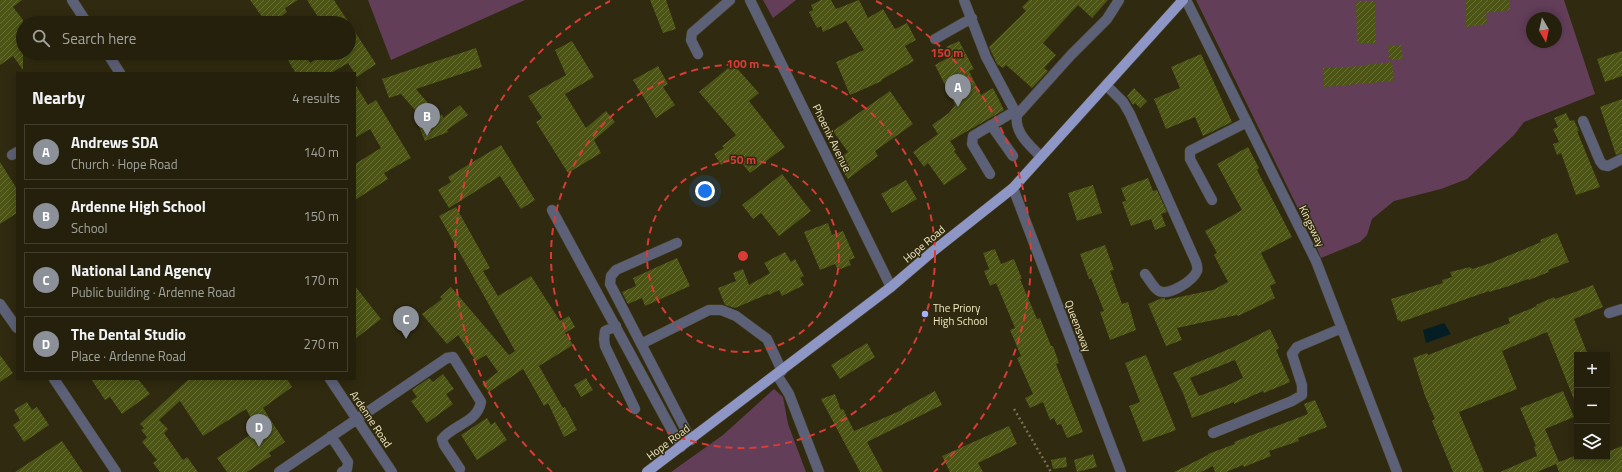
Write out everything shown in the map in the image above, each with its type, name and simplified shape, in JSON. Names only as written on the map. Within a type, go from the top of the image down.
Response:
[{"type":"main road","name":"Hope Road","points":[[647,472],[780,373],[891,287],[938,247],[1013,188],[1183,0]]},
{"type":"street","points":[[72,0],[82,16]]},
{"type":"street","points":[[698,54],[691,40],[692,33],[730,0]]},
{"type":"street","name":"Phoenix Avenue","points":[[750,0],[891,287]]},
{"type":"street","points":[[964,0],[986,57],[1016,113],[1016,124],[1020,134],[1041,157]]},
{"type":"street","points":[[990,174],[972,144],[973,136],[991,124],[1016,113],[1107,19],[1120,0]]},
{"type":"street","name":"Kingsway","points":[[1186,0],[1316,261],[1398,472]]},
{"type":"street","points":[[935,39],[972,18]]},
{"type":"street","points":[[112,60],[119,72]]},
{"type":"street","points":[[1106,85],[1123,102],[1130,114],[1198,269],[1194,276],[1184,285],[1166,292],[1160,292],[1156,289],[1145,274]]},
{"type":"street","points":[[1583,120],[1603,165],[1608,166],[1622,160]]},
{"type":"street","points":[[1212,200],[1190,159],[1190,152],[1247,122]]},
{"type":"street","points":[[991,124],[1013,156]]},
{"type":"street","name":"Queensway","points":[[1013,188],[1121,472]]},
{"type":"street","points":[[552,210],[681,447]]},
{"type":"street","points":[[677,243],[616,270],[611,276],[610,284],[690,440]]},
{"type":"street","points":[[0,304],[16,327]]},
{"type":"street","points":[[1609,313],[1622,308]]},
{"type":"street","points":[[641,344],[709,310],[721,310],[736,316],[767,339],[819,472]]},
{"type":"street","points":[[616,326],[605,331],[605,346],[635,409]]},
{"type":"street","points":[[1213,433],[1292,401],[1302,395],[1302,385],[1292,354],[1297,347],[1342,328]]},
{"type":"street","points":[[279,472],[356,418],[447,358],[452,357],[481,402],[480,409],[473,418],[446,434],[442,439],[444,445],[460,469]]},
{"type":"street","points":[[55,380],[116,472]]},
{"type":"street","name":"Ardenne Road","points":[[331,380],[392,472]]},
{"type":"street","points":[[331,436],[348,462],[347,468],[342,472]]},
{"type":"path","points":[[1014,409],[1051,472]]},
{"type":"shaded area","points":[[368,0],[525,0],[391,60]]},
{"type":"shaded area","points":[[763,0],[796,0],[773,18]]},
{"type":"shaded area","points":[[1196,0],[1564,0],[1595,94],[1524,122],[1514,135],[1467,179],[1441,189],[1394,201],[1372,219],[1367,235],[1360,242],[1321,258]]},
{"type":"shaded area","points":[[774,389],[783,397],[788,424],[806,472],[671,472],[723,435]]},
{"type":"water","points":[[1444,323],[1451,334],[1426,343],[1423,330]]},
{"type":"building","points":[[0,0],[22,0],[13,7],[20,16],[16,16],[16,60],[23,60],[23,70],[13,56],[0,65]]},
{"type":"building","points":[[250,0],[298,0],[285,8],[287,12],[282,16],[261,16]]},
{"type":"building","points":[[307,0],[334,0],[344,16],[317,16]]},
{"type":"building","points":[[650,0],[666,0],[676,29],[663,33]]},
{"type":"building","points":[[821,0],[831,0],[836,9],[859,0],[868,18],[883,9],[895,29],[907,23],[916,40],[905,46],[914,61],[881,80],[882,81],[850,95],[836,62],[864,50],[846,21],[823,32],[821,26],[817,28],[809,12],[813,10],[811,5]]},
{"type":"building","points":[[1029,0],[1108,0],[1092,18],[1078,5],[1043,43],[1056,55],[1044,68],[1048,71],[1032,88],[1006,65],[1003,68],[997,64],[989,47],[1026,11],[1022,7]]},
{"type":"building","points":[[1466,0],[1509,0],[1510,10],[1486,13],[1487,24],[1466,27]]},
{"type":"building","points":[[1356,1],[1375,1],[1376,43],[1357,43]]},
{"type":"building","points":[[356,34],[376,64],[357,77],[356,72],[354,72],[348,63],[333,72],[295,72],[288,60],[308,60],[310,63],[315,60],[356,60]]},
{"type":"building","points":[[572,41],[594,77],[565,94],[586,128],[606,111],[615,122],[594,140],[601,153],[568,173],[536,122],[542,118],[528,96],[566,75],[555,50]]},
{"type":"building","points":[[959,41],[974,69],[969,71],[981,95],[993,88],[1004,110],[950,141],[956,150],[954,151],[967,169],[944,185],[928,163],[924,167],[913,152],[938,134],[932,125],[949,113],[955,105],[935,65],[951,56],[946,47]]},
{"type":"building","points":[[1401,45],[1403,59],[1389,60],[1388,46]]},
{"type":"building","points":[[476,48],[482,67],[416,89],[439,116],[442,114],[443,118],[460,105],[468,115],[447,130],[448,132],[425,141],[419,127],[426,123],[401,94],[389,98],[382,79]]},
{"type":"building","points":[[1622,51],[1622,76],[1605,82],[1597,59]]},
{"type":"building","points":[[1201,54],[1232,122],[1203,136],[1195,117],[1166,129],[1154,99],[1180,88],[1171,67]]},
{"type":"building","points":[[1392,62],[1394,81],[1324,87],[1323,68],[1364,66]]},
{"type":"building","points":[[733,64],[759,93],[749,101],[785,147],[750,173],[736,156],[721,165],[714,154],[724,148],[722,146],[736,135],[699,92]]},
{"type":"building","points":[[658,66],[668,84],[663,87],[675,105],[656,118],[633,80]]},
{"type":"building","points":[[356,86],[368,105],[376,100],[411,158],[384,173],[388,179],[356,199],[356,163],[381,148],[370,129],[356,137]]},
{"type":"building","points":[[1134,88],[1147,101],[1140,108],[1135,103],[1133,105],[1127,96]]},
{"type":"building","points":[[890,91],[913,124],[875,151],[878,156],[848,179],[836,161],[848,152],[833,131]]},
{"type":"building","points":[[1622,99],[1622,153],[1616,155],[1600,107]]},
{"type":"building","points":[[1566,113],[1570,121],[1574,120],[1600,187],[1576,195],[1561,153],[1557,155],[1553,144],[1559,142],[1553,129],[1558,127],[1554,118]]},
{"type":"building","points":[[501,145],[535,200],[521,209],[500,176],[449,208],[438,190],[451,182],[448,177]]},
{"type":"building","points":[[1248,147],[1259,168],[1257,170],[1292,237],[1261,253],[1276,283],[1270,286],[1275,298],[1238,316],[1177,328],[1182,340],[1166,346],[1148,304],[1162,298],[1165,298],[1165,300],[1213,290],[1228,282],[1214,255],[1217,253],[1205,231],[1242,210],[1217,164]]},
{"type":"building","points":[[0,162],[16,187],[16,214],[0,224]]},
{"type":"building","points":[[782,174],[811,211],[779,236],[761,213],[753,219],[742,205]]},
{"type":"building","points":[[1148,178],[1153,191],[1157,190],[1167,212],[1161,214],[1166,226],[1155,230],[1151,219],[1131,226],[1122,202],[1126,201],[1121,188]]},
{"type":"building","points":[[906,180],[917,199],[892,213],[881,194]]},
{"type":"building","points":[[1093,185],[1102,213],[1077,221],[1068,193]]},
{"type":"building","points":[[456,207],[490,268],[483,271],[498,296],[531,276],[560,321],[569,316],[575,327],[565,333],[573,345],[539,366],[563,408],[565,407],[577,430],[564,437],[548,403],[544,406],[523,369],[489,392],[482,384],[498,372],[486,355],[476,361],[458,335],[447,344],[422,314],[442,299],[440,297],[451,287],[509,355],[515,351],[439,216]]},
{"type":"building","points":[[828,223],[832,235],[843,231],[855,258],[849,260],[851,265],[838,270],[835,264],[820,270],[804,232]]},
{"type":"building","points":[[1557,233],[1569,262],[1548,270],[1549,272],[1529,280],[1528,279],[1489,291],[1401,322],[1400,320],[1398,321],[1391,299],[1443,283],[1442,280],[1452,277],[1450,272],[1470,267],[1472,269],[1491,263],[1541,242],[1540,240]]},
{"type":"building","points":[[1105,245],[1114,270],[1110,271],[1122,304],[1128,302],[1136,330],[1110,340],[1100,312],[1104,311],[1091,278],[1089,279],[1080,254]]},
{"type":"building","points":[[995,249],[1001,264],[1014,259],[1022,279],[1020,279],[1037,319],[1040,318],[1051,346],[1053,346],[1059,363],[1056,364],[1083,432],[1067,438],[1061,424],[1057,425],[1054,418],[1050,420],[1043,402],[1030,408],[1025,398],[1033,394],[1017,358],[1021,356],[1010,330],[1015,328],[996,283],[990,286],[984,271],[989,269],[983,253]]},
{"type":"building","points":[[785,252],[791,262],[795,259],[804,276],[800,278],[804,285],[782,296],[779,290],[735,308],[725,305],[718,288],[736,281],[733,273],[743,269],[749,285],[770,273],[764,263]]},
{"type":"building","points":[[677,258],[690,286],[645,306],[642,298],[628,304],[622,292],[636,286],[633,278]]},
{"type":"building","points":[[1593,285],[1603,307],[1574,319],[1587,352],[1574,352],[1574,400],[1547,332],[1502,351],[1517,389],[1459,412],[1484,472],[1453,472],[1432,421],[1435,419],[1425,396],[1413,358],[1427,353],[1428,355],[1510,323],[1508,318],[1554,297],[1555,299]]},
{"type":"building","points":[[356,287],[381,319],[356,338]]},
{"type":"building","points":[[1270,329],[1279,348],[1276,350],[1290,382],[1264,393],[1263,391],[1234,404],[1234,402],[1192,418],[1183,393],[1173,373],[1229,349]],"holes":[[[1235,360],[1243,378],[1199,396],[1190,378]]]},
{"type":"building","points":[[867,343],[875,357],[840,379],[831,365]]},
{"type":"building","points":[[0,355],[13,373],[0,382]]},
{"type":"building","points":[[1146,355],[1176,430],[1143,442],[1129,406],[1140,402],[1125,363]]},
{"type":"building","points":[[443,374],[454,389],[446,394],[453,404],[427,423],[411,401],[417,397],[412,390],[429,378],[433,382]]},
{"type":"building","points":[[586,378],[593,390],[581,397],[574,385]]},
{"type":"building","points":[[92,380],[139,380],[150,394],[122,414],[110,397],[105,400]]},
{"type":"building","points":[[188,380],[288,380],[292,387],[263,408],[285,442],[269,453],[271,456],[247,472],[227,472],[217,458],[257,430],[246,409],[203,436],[180,401],[159,420],[168,429],[164,433],[183,460],[187,457],[198,472],[160,472],[153,463],[157,460],[142,442],[147,437],[141,430],[144,428],[140,424]]},
{"type":"building","points":[[935,391],[942,405],[867,442],[883,472],[860,472],[821,399],[835,394],[841,410],[843,409],[854,431],[902,410]]},
{"type":"building","points":[[1563,391],[1574,417],[1545,429],[1559,462],[1574,456],[1574,460],[1610,460],[1610,451],[1622,446],[1622,472],[1559,472],[1556,464],[1537,472],[1500,472],[1537,456],[1534,447],[1536,446],[1520,408]]},
{"type":"building","points":[[1315,400],[1327,427],[1298,438],[1299,441],[1269,451],[1271,456],[1244,467],[1243,465],[1226,472],[1215,472],[1213,466],[1201,472],[1174,472],[1208,454],[1235,444],[1234,442],[1308,414],[1304,404]]},
{"type":"building","points":[[27,402],[32,410],[37,407],[49,425],[24,442],[13,425],[20,420],[14,410]]},
{"type":"building","points":[[487,418],[491,425],[495,422],[507,440],[477,460],[461,435]]},
{"type":"building","points":[[1009,426],[1017,444],[978,463],[983,472],[950,472],[942,456]]},
{"type":"building","points":[[62,441],[83,472],[15,472]]},
{"type":"building","points":[[1093,454],[1097,467],[1077,472],[1074,460]]},
{"type":"building","points":[[1066,457],[1067,467],[1053,469],[1051,460]]},
{"type":"place","name":"Andrews SDA","points":[[958,107]]},
{"type":"place","name":"Ardenne High School","points":[[427,136]]},
{"type":"place","name":"The Priory High School","points":[[925,314]]},
{"type":"place","name":"National Land Agency","points":[[406,339]]},
{"type":"place","name":"The Dental Studio","points":[[259,447]]}]
